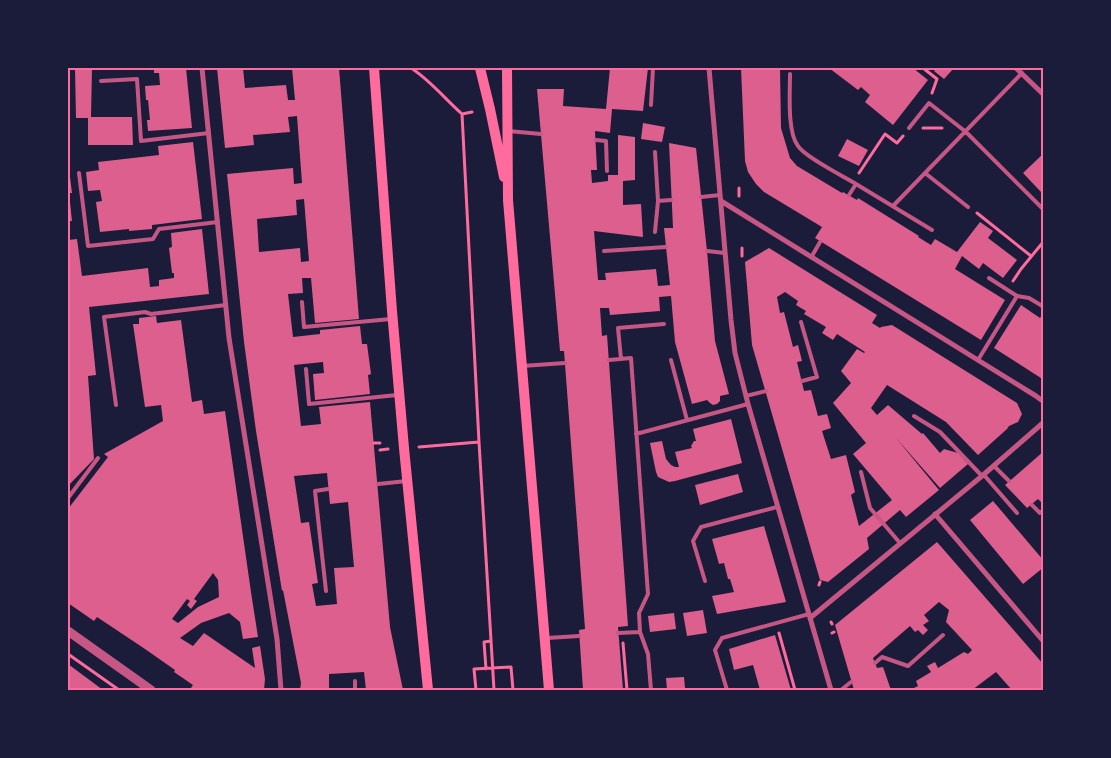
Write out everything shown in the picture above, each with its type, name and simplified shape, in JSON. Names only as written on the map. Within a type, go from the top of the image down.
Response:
[{"type":"main road","points":[[374,68],[407,481],[428,690]]},
{"type":"main road","points":[[480,68],[508,200]]},
{"type":"main road","points":[[507,68],[508,200],[549,690]]},
{"type":"street","points":[[202,68],[231,347],[277,639],[280,690]]},
{"type":"street","points":[[709,68],[735,353],[831,690]]},
{"type":"street","points":[[1016,68],[1044,96]]},
{"type":"street","points":[[721,198],[1044,402]]},
{"type":"street","points":[[810,616],[994,466],[1044,422]]},
{"type":"street","points":[[935,514],[1044,642]]},
{"type":"street","points":[[68,631],[151,690]]},
{"type":"lane","points":[[651,106],[653,68]]},
{"type":"lane","points":[[893,206],[1022,73]]},
{"type":"lane","points":[[790,74],[791,127],[798,146],[807,154],[932,230]]},
{"type":"lane","points":[[101,81],[137,79],[141,141],[209,134]]},
{"type":"lane","points":[[909,128],[929,103],[966,132],[1044,210]]},
{"type":"lane","points":[[508,131],[541,134]]},
{"type":"lane","points":[[596,140],[606,141],[607,171]]},
{"type":"lane","points":[[655,152],[658,201],[655,232]]},
{"type":"lane","points":[[79,173],[88,246],[153,239],[159,229],[218,222]]},
{"type":"lane","points":[[925,173],[968,207]]},
{"type":"lane","points":[[849,195],[856,184]]},
{"type":"lane","points":[[702,197],[721,198]]},
{"type":"lane","points":[[658,201],[671,200]]},
{"type":"lane","points":[[812,256],[820,242]]},
{"type":"lane","points":[[604,251],[666,247]]},
{"type":"lane","points":[[707,251],[725,253]]},
{"type":"lane","points":[[988,278],[1017,296],[1029,298],[1044,307]]},
{"type":"lane","points":[[978,360],[1017,296]]},
{"type":"lane","points":[[302,302],[304,327],[393,319]]},
{"type":"lane","points":[[116,404],[104,317],[144,312],[151,314],[226,305]]},
{"type":"lane","points":[[801,322],[817,377],[802,381]]},
{"type":"lane","points":[[621,359],[618,328],[664,324]]},
{"type":"lane","points":[[608,360],[631,358],[648,594],[639,613],[640,632],[648,654],[652,690]]},
{"type":"lane","points":[[671,360],[687,420]]},
{"type":"lane","points":[[522,366],[565,363]]},
{"type":"lane","points":[[306,369],[309,404],[400,395]]},
{"type":"lane","points":[[746,396],[766,390]]},
{"type":"lane","points":[[636,434],[748,404]]},
{"type":"lane","points":[[914,416],[940,432],[983,475],[1016,513]]},
{"type":"lane","points":[[68,498],[98,458]]},
{"type":"lane","points":[[994,466],[1009,481]]},
{"type":"lane","points":[[861,472],[870,508],[900,543]]},
{"type":"lane","points":[[378,484],[407,481]]},
{"type":"lane","points":[[326,591],[315,491],[328,490]]},
{"type":"lane","points":[[1032,504],[1040,513],[1044,510]]},
{"type":"lane","points":[[705,581],[693,541],[701,527],[778,507]]},
{"type":"lane","points":[[726,690],[715,650],[722,638],[810,616]]},
{"type":"lane","points":[[620,633],[640,632]]},
{"type":"lane","points":[[875,663],[882,657],[908,666],[943,635]]},
{"type":"lane","points":[[544,638],[579,636]]},
{"type":"lane","points":[[355,681],[355,690]]},
{"type":"lane","points":[[842,690],[851,682]]},
{"type":"path","points":[[410,68],[421,74],[462,114],[494,690]]},
{"type":"path","points":[[923,68],[937,79],[929,103]]},
{"type":"path","points":[[462,114],[472,112]]},
{"type":"path","points":[[856,184],[860,171],[885,134],[897,143],[909,128],[960,127]]},
{"type":"path","points":[[738,188],[739,196]]},
{"type":"path","points":[[968,207],[1031,256]]},
{"type":"path","points":[[1007,290],[1020,269],[1044,241]]},
{"type":"path","points":[[742,248],[742,256]]},
{"type":"path","points":[[418,447],[479,442]]},
{"type":"path","points":[[374,443],[380,443]]},
{"type":"path","points":[[380,450],[388,449]]},
{"type":"path","points":[[776,623],[795,690]]},
{"type":"path","points":[[620,633],[627,690]]},
{"type":"path","points":[[486,668],[484,642],[491,642]]},
{"type":"path","points":[[68,654],[119,690]]},
{"type":"path","points":[[476,690],[474,669],[511,667],[513,690]]},
{"type":"building","points":[[75,68],[92,68],[91,117],[132,117],[133,145],[88,145],[88,118],[76,118]]},
{"type":"building","points":[[154,68],[186,68],[192,128],[148,131],[147,120],[150,120],[145,86],[160,85],[159,73],[154,73]]},
{"type":"building","points":[[217,68],[243,68],[245,88],[286,85],[288,100],[295,100],[292,68],[339,68],[359,319],[315,323],[311,278],[302,278],[303,293],[288,294],[293,337],[320,334],[320,330],[360,326],[362,344],[367,344],[371,374],[368,375],[370,394],[315,400],[313,374],[324,373],[323,362],[294,365],[301,426],[321,424],[319,407],[370,402],[390,627],[403,690],[366,690],[364,672],[329,674],[329,690],[300,690],[301,683],[282,591],[256,431],[244,342],[227,174],[293,168],[294,184],[302,183],[297,116],[288,117],[290,132],[253,135],[254,145],[225,148]],"holes":[[[304,199],[309,261],[301,262],[300,248],[259,252],[257,219],[297,215],[296,200]],[[327,473],[330,504],[348,502],[354,567],[334,568],[337,604],[316,606],[312,584],[318,583],[309,522],[301,523],[294,476]]]},
{"type":"building","points":[[610,68],[648,68],[643,111],[612,109],[610,133],[595,131],[597,170],[591,170],[592,183],[608,181],[608,175],[618,175],[618,135],[635,137],[635,180],[623,181],[623,205],[641,204],[643,237],[594,231],[598,280],[606,280],[605,273],[656,269],[658,286],[670,285],[664,228],[673,228],[669,143],[696,148],[715,341],[729,394],[720,396],[720,401],[717,404],[713,405],[707,400],[692,404],[675,342],[671,296],[659,297],[660,311],[610,315],[609,308],[600,308],[602,336],[607,335],[628,626],[618,627],[623,690],[583,690],[579,630],[585,629],[564,351],[560,351],[537,89],[564,89],[563,106],[606,109]]},
{"type":"building","points":[[741,68],[780,68],[781,128],[790,158],[797,166],[842,193],[857,200],[858,198],[931,245],[935,239],[957,252],[980,222],[993,231],[988,238],[1017,260],[1003,278],[983,263],[979,269],[962,256],[955,269],[1005,300],[981,340],[815,238],[822,227],[764,192],[756,184],[748,172],[745,161]]},
{"type":"building","points":[[829,68],[913,68],[928,80],[893,125],[865,102],[870,95],[861,87],[858,90]]},
{"type":"building","points":[[937,68],[954,68],[944,79],[934,71]]},
{"type":"building","points":[[643,123],[665,127],[662,142],[641,139]]},
{"type":"building","points":[[847,139],[868,150],[859,166],[838,156]]},
{"type":"building","points":[[193,142],[202,219],[152,225],[152,229],[100,232],[96,202],[102,201],[100,190],[88,191],[86,172],[99,170],[98,162],[159,155],[158,146]]},
{"type":"building","points":[[1044,153],[1044,189],[1041,192],[1023,173]]},
{"type":"building","points":[[69,169],[72,193],[69,193],[72,221],[68,221]]},
{"type":"building","points":[[202,229],[209,294],[89,307],[96,375],[88,376],[94,459],[68,486],[68,240],[77,239],[82,276],[148,268],[150,287],[159,286],[159,280],[174,278],[169,248],[172,247],[171,233]]},
{"type":"building","points":[[769,248],[877,315],[872,323],[880,328],[892,325],[1017,403],[1022,414],[1018,422],[1009,426],[978,455],[946,422],[887,385],[871,408],[877,415],[888,405],[923,433],[940,453],[944,449],[958,453],[968,464],[940,488],[896,438],[939,490],[906,517],[900,510],[867,538],[869,549],[828,582],[820,580],[752,345],[745,262]],"holes":[[[785,292],[798,301],[796,305],[806,311],[804,314],[826,327],[822,333],[833,340],[837,334],[865,352],[857,349],[841,371],[851,383],[833,403],[866,443],[853,454],[892,500],[859,526],[851,495],[855,492],[846,455],[831,459],[822,431],[831,428],[827,414],[818,416],[811,390],[804,391],[797,362],[802,361],[798,345],[793,347],[784,312],[780,313],[777,297]]]},
{"type":"building","points":[[1021,305],[1040,318],[1044,312],[1044,380],[994,348]]},
{"type":"building","points":[[156,316],[157,323],[181,320],[192,402],[202,400],[204,414],[225,411],[258,637],[243,639],[240,622],[229,613],[201,623],[180,638],[193,646],[204,633],[255,668],[252,648],[260,646],[265,679],[264,690],[195,690],[191,688],[193,685],[174,672],[175,670],[145,649],[97,617],[94,621],[68,603],[68,509],[108,457],[104,454],[163,421],[161,405],[145,407],[133,324],[139,324],[139,318]],"holes":[[[213,573],[218,580],[219,597],[198,607],[178,623],[172,619],[187,599],[190,601],[187,605],[191,609],[197,601],[194,599]]]},
{"type":"building","points":[[731,419],[742,463],[669,482],[658,477],[650,443],[662,441],[666,459],[671,465],[679,467],[675,452],[692,448],[691,446],[696,441],[693,429]]},
{"type":"building","points":[[1044,451],[1044,501],[1041,502],[1038,499],[1027,508],[1005,485]]},
{"type":"building","points":[[738,474],[743,492],[700,505],[695,485]]},
{"type":"building","points":[[993,501],[1044,561],[1044,567],[1023,584],[970,520]]},
{"type":"building","points":[[764,526],[786,602],[717,614],[712,596],[734,592],[724,563],[719,564],[712,539]]},
{"type":"building","points":[[937,542],[1044,665],[1044,690],[1012,690],[996,672],[972,690],[910,690],[918,686],[916,681],[931,672],[927,666],[935,662],[938,668],[964,652],[968,654],[972,650],[946,622],[949,610],[939,602],[924,615],[929,621],[923,625],[928,630],[923,635],[918,630],[915,632],[910,626],[873,658],[877,668],[883,667],[891,690],[854,690],[835,625]]},
{"type":"building","points":[[703,610],[707,633],[687,636],[683,613]]},
{"type":"building","points":[[674,613],[676,629],[650,632],[648,616]]},
{"type":"building","points":[[775,635],[791,690],[760,690],[753,665],[734,670],[729,649]]},
{"type":"building","points":[[68,664],[103,690],[68,690]]},
{"type":"building","points":[[684,677],[685,688],[667,690],[666,678]]}]
